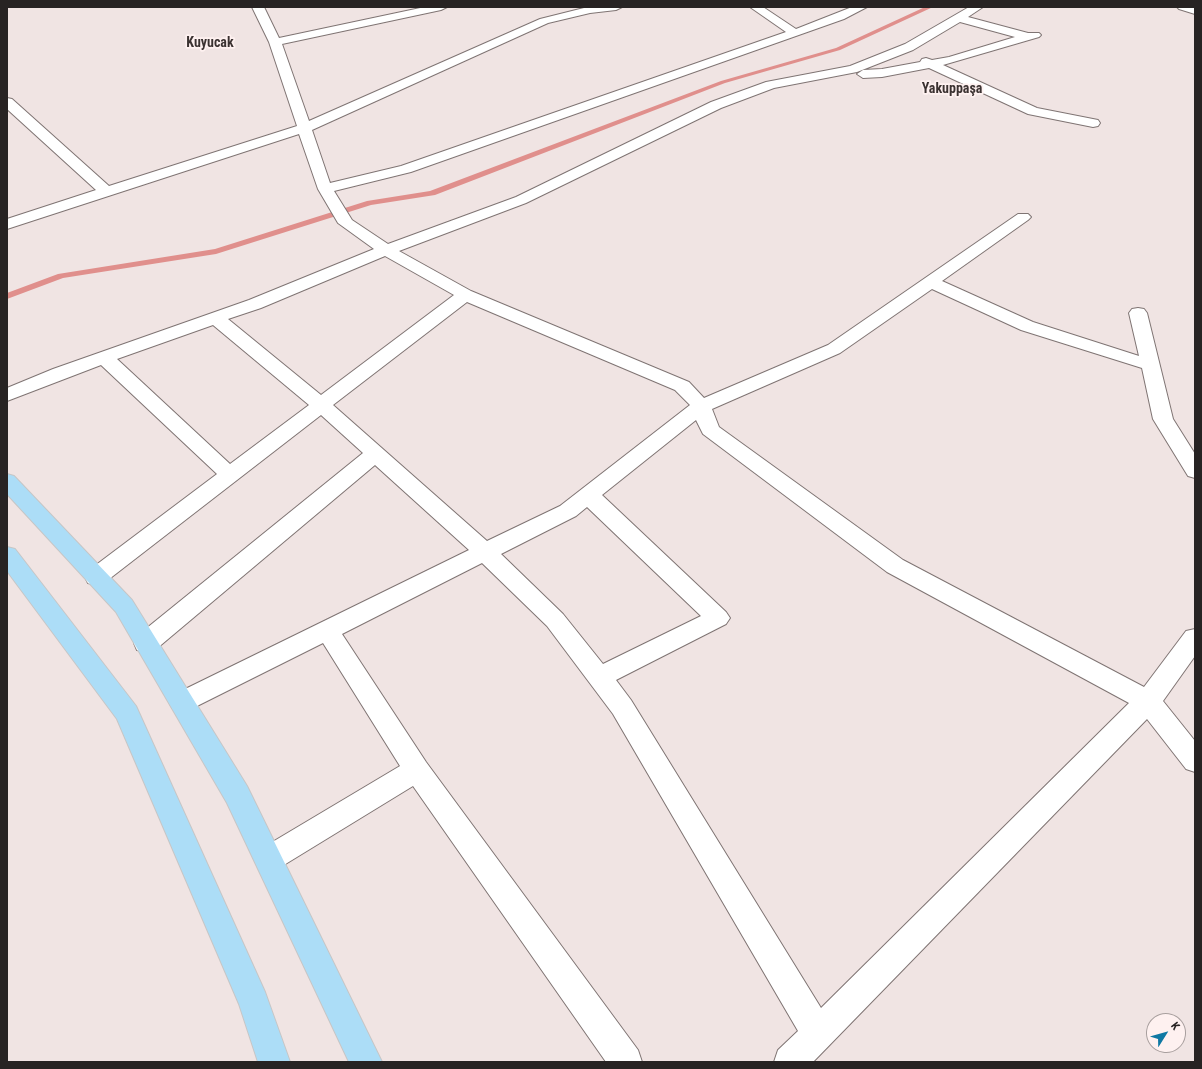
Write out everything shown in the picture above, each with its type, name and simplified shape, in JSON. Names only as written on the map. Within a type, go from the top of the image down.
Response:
[{"type":"main road","points":[[7,481],[124,606],[237,796],[366,1062]]},
{"type":"main road","points":[[7,555],[127,713],[254,1003],[274,1062]]},
{"type":"street","points":[[258,7],[275,42],[325,190],[346,223],[386,250],[465,295],[682,386],[701,406],[710,430],[895,566],[1148,701],[1195,761]]},
{"type":"street","points":[[275,42],[441,7]]},
{"type":"street","points":[[7,224],[304,128],[534,25],[572,13],[616,7]]},
{"type":"street","points":[[756,7],[794,33]]},
{"type":"street","points":[[325,190],[406,169],[840,17],[861,7]]},
{"type":"street","points":[[7,395],[60,373],[255,304],[386,250],[521,200],[716,105],[772,85],[853,69],[900,51],[976,7]]},
{"type":"street","points":[[1182,7],[1195,12]]},
{"type":"street","points":[[808,78],[882,72],[931,64],[951,60],[1032,36],[958,18]]},
{"type":"street","points":[[900,51],[1033,111],[1093,124]]},
{"type":"street","points":[[7,102],[97,182],[106,192]]},
{"type":"street","points":[[182,702],[568,511],[701,406],[834,349],[1023,217]]},
{"type":"street","points":[[931,282],[1027,326],[1150,365]]},
{"type":"street","points":[[96,577],[465,295]]},
{"type":"street","points":[[1138,313],[1163,419],[1195,471]]},
{"type":"street","points":[[216,318],[321,405],[484,552],[555,620],[622,706],[818,1034]]},
{"type":"street","points":[[104,357],[230,475]]},
{"type":"street","points":[[146,643],[375,454]]},
{"type":"street","points":[[588,495],[718,618],[599,677]]},
{"type":"street","points":[[326,630],[417,770],[626,1062]]},
{"type":"street","points":[[790,1062],[1148,701],[1195,638]]},
{"type":"street","points":[[268,859],[417,770]]},
{"type":"waterway","points":[[7,296],[61,276],[216,251],[370,203],[432,193],[723,82],[838,49],[930,7]]},
{"type":"district","name":"Kuyucak","points":[[210,43]]},
{"type":"district","name":"Yakuppaşa","points":[[952,89]]}]
